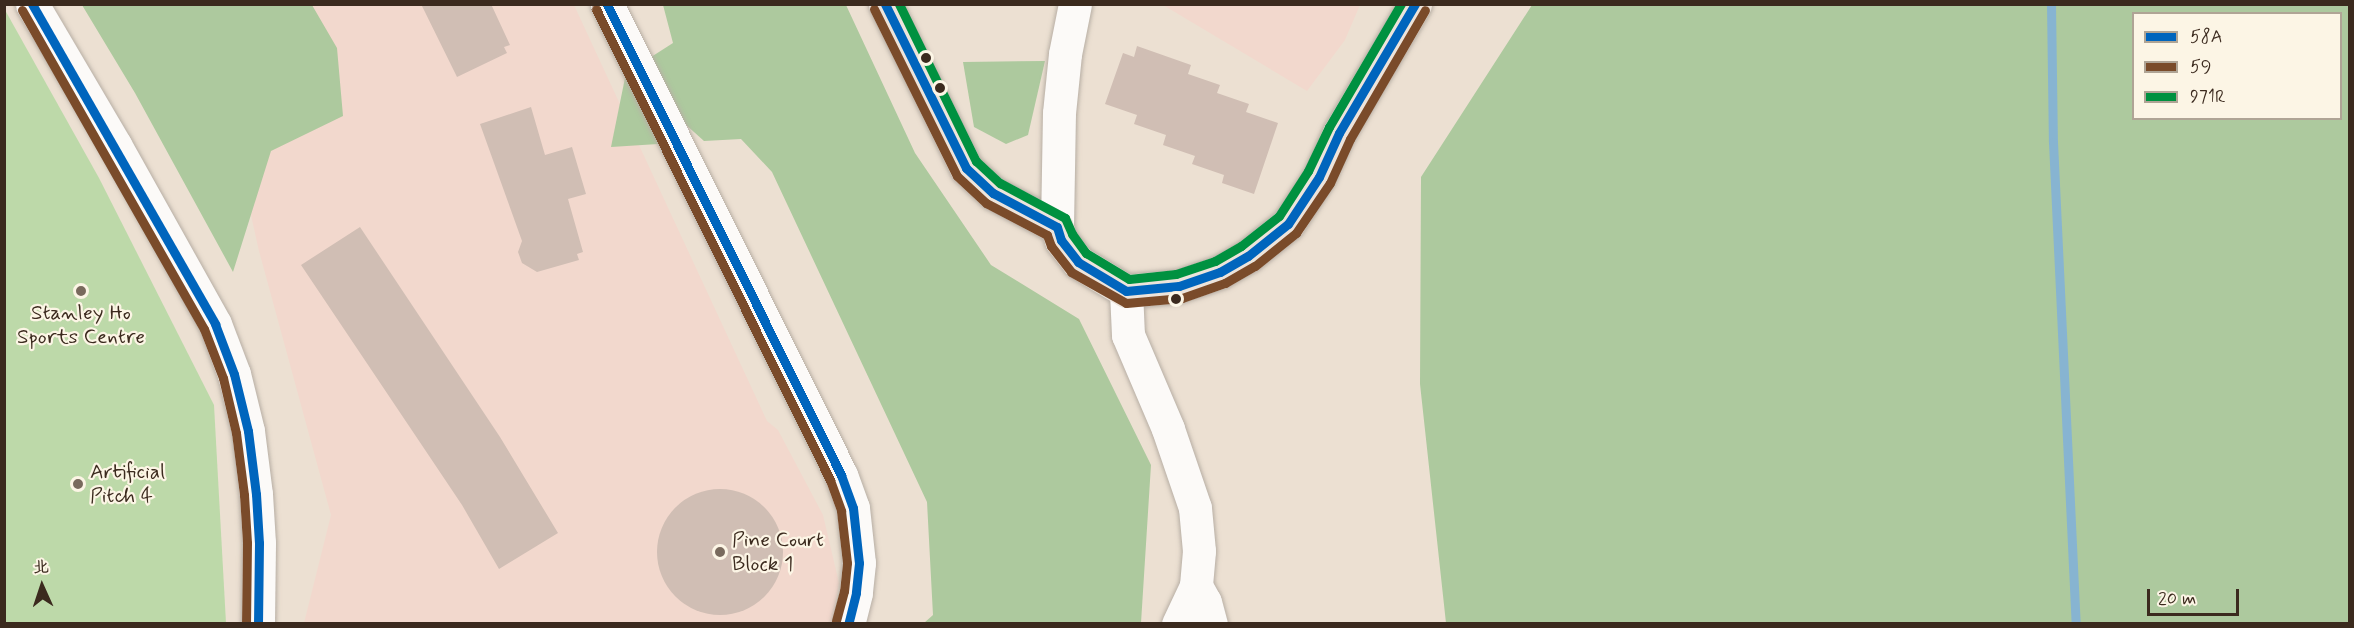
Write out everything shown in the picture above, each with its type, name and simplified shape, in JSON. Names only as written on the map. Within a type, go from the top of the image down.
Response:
[{"type":"main road","points":[[885,4],[966,168],[993,193],[1057,227],[1061,240],[1078,262],[1126,291],[1179,286],[1220,272],[1248,256],[1288,224],[1319,177],[1339,134],[1414,4]]},
{"type":"street","points":[[32,4],[115,145],[215,324],[234,374],[248,431],[256,494],[259,543],[258,624]]},
{"type":"street","points":[[607,4],[841,475],[854,508],[859,563],[856,593],[848,624]]},
{"type":"street","points":[[1057,227],[1060,104],[1068,35],[1075,4]]},
{"type":"street","points":[[1126,291],[1128,335],[1168,429],[1195,508],[1198,551],[1196,586],[1178,624]]},
{"type":"street","points":[[1196,586],[1205,602],[1211,624]]},
{"type":"shaded area","points":[[204,5],[574,5],[767,421],[778,430],[823,515],[839,583],[832,623],[304,623],[331,515],[259,251]]},
{"type":"shaded area","points":[[1163,5],[1360,5],[1345,40],[1307,91]]},
{"type":"green space","points":[[82,5],[312,5],[337,48],[343,116],[271,151],[233,272],[135,93]]},
{"type":"green space","points":[[663,5],[846,5],[915,153],[991,265],[1079,319],[1151,465],[1141,623],[924,623],[933,615],[927,502],[772,172],[741,139],[704,141],[675,115],[648,59],[673,43]]},
{"type":"green space","points":[[1532,5],[2348,5],[2349,623],[1446,623],[1420,384],[1421,177]]},
{"type":"green space","name":"Stanley Ho Sports Centre","points":[[5,10],[99,178],[214,405],[226,623],[5,623]]},
{"type":"green space","points":[[1045,61],[1028,135],[1006,144],[974,127],[963,62]]},
{"type":"green space","points":[[632,69],[658,144],[611,147],[626,73]]},
{"type":"building","points":[[421,4],[491,4],[510,45],[504,47],[507,53],[457,77]]},
{"type":"building","points":[[1137,46],[1191,65],[1188,74],[1220,85],[1217,93],[1249,104],[1246,112],[1278,123],[1254,194],[1222,183],[1224,175],[1192,164],[1195,156],[1163,145],[1166,135],[1134,124],[1137,115],[1105,104],[1123,53],[1134,57]]},
{"type":"building","points":[[531,107],[545,155],[572,147],[586,194],[568,199],[583,252],[577,254],[579,260],[537,272],[522,263],[518,252],[522,241],[480,124]]},
{"type":"building","points":[[360,227],[500,437],[558,533],[499,569],[462,505],[301,265]]},
{"type":"building","name":"Pine Court Block 1","points":[[720,489],[744,493],[765,507],[779,528],[783,552],[779,576],[765,597],[744,611],[720,615],[696,611],[675,597],[661,576],[657,552],[661,528],[675,507],[696,493]]},
{"type":"waterway","points":[[2051,4],[2053,142],[2076,624]]},
{"type":"transit line","name":"58A","points":[[32,4],[215,324],[234,374],[248,431],[256,494],[259,543],[258,624]]},
{"type":"transit line","name":"58A","points":[[607,4],[841,475],[853,508],[859,563],[856,593],[848,624]]},
{"type":"transit line","name":"58A","points":[[885,4],[966,168],[993,193],[1057,227],[1061,240],[1078,262],[1126,291],[1179,286],[1220,272],[1248,256],[1288,224],[1319,177],[1339,133],[1415,4]]},
{"type":"transit line","name":"971R","points":[[899,4],[976,161],[1000,183],[1065,218],[1072,234],[1086,253],[1129,279],[1176,274],[1215,261],[1241,246],[1279,216],[1308,171],[1329,127],[1401,4]]},
{"type":"transit line","name":"59","points":[[596,9],[830,480],[841,511],[847,563],[844,591],[836,621]]},
{"type":"transit line","name":"59","points":[[874,9],[957,176],[986,203],[1047,235],[1051,246],[1071,272],[1126,303],[1182,298],[1225,283],[1255,266],[1296,233],[1330,183],[1350,139],[1425,10]]},
{"type":"transit line","name":"59","points":[[22,10],[204,329],[223,378],[236,433],[244,495],[247,543],[246,624]]},
{"type":"place","name":"Stanley Ho Sports Centre","points":[[81,291]]},
{"type":"place","name":"Artificial Pitch 4","points":[[78,484]]},
{"type":"place","name":"Pine Court Block 1","points":[[720,552]]}]
